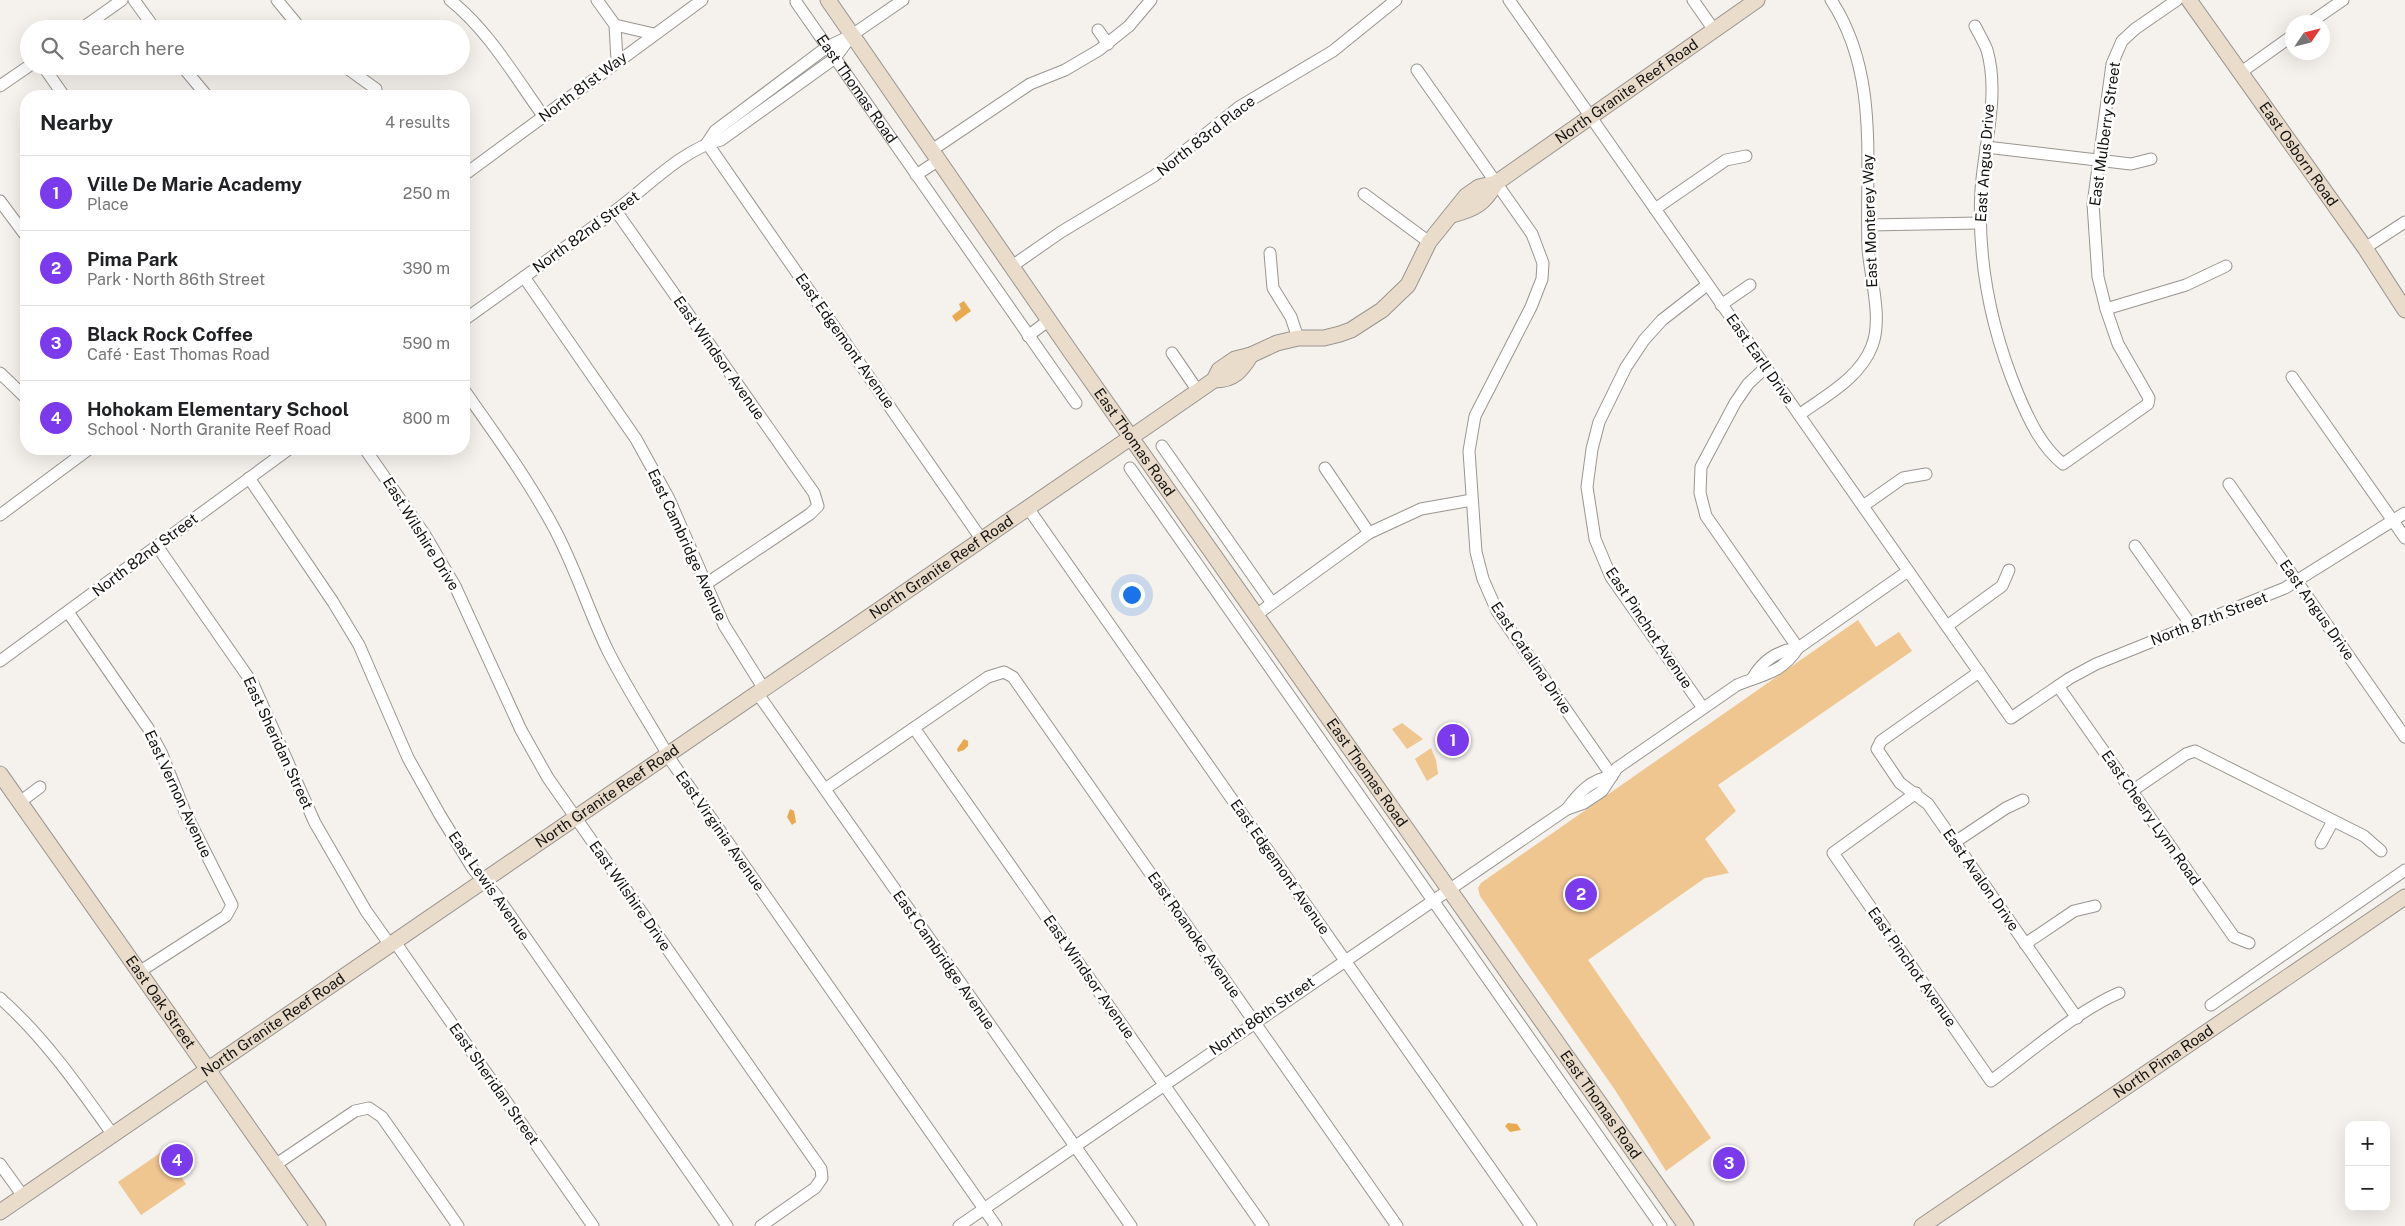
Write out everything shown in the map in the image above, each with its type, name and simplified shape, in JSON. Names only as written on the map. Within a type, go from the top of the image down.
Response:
[{"type":"street","points":[[94,20],[122,0]]},
{"type":"street","points":[[134,0],[148,20]]},
{"type":"street","points":[[277,0],[294,20]]},
{"type":"street","points":[[450,0],[472,20],[544,117]]},
{"type":"street","points":[[597,0],[615,25],[617,61]]},
{"type":"street","name":"North 81st Way","points":[[470,171],[702,0]]},
{"type":"street","name":"East Thomas Road","points":[[828,0],[1049,320],[1686,1226]]},
{"type":"street","name":"North 82nd Street","points":[[707,143],[715,131],[828,47],[852,35],[903,0]]},
{"type":"street","points":[[916,175],[935,155],[1030,84],[1074,66],[1108,44],[1128,26],[1151,0]]},
{"type":"street","name":"North 83rd Place","points":[[1012,266],[1061,232],[1154,176],[1239,107],[1333,51],[1396,0]]},
{"type":"street","name":"East Earll Drive","points":[[1509,0],[2011,718]]},
{"type":"street","points":[[1694,0],[1714,30]]},
{"type":"street","name":"North Granite Reef Road","points":[[0,1212],[1214,380],[1220,370],[1236,359],[1277,343],[1298,338],[1324,338],[1340,334],[1351,330],[1382,310],[1408,285],[1429,242],[1466,196],[1479,187],[1496,183],[1757,0]]},
{"type":"street","name":"East Monterey Way","points":[[1799,415],[1854,374],[1864,362],[1873,345],[1876,326],[1870,274],[1868,124],[1865,93],[1859,64],[1851,41],[1831,0]]},
{"type":"street","name":"East Mulberry Street","points":[[2148,404],[2149,398],[2118,344],[2106,309],[2098,276],[2093,204],[2112,64],[2122,41],[2135,29],[2177,0]]},
{"type":"street","name":"East Osborn Road","points":[[2189,0],[2365,248],[2405,310]]},
{"type":"street","points":[[2321,15],[2343,0]]},
{"type":"street","name":"East Thomas Road","points":[[796,2],[1076,403]]},
{"type":"street","points":[[615,25],[654,34]]},
{"type":"street","name":"East Angus Drive","points":[[1975,26],[1987,50],[1990,78],[1990,115],[1980,223],[1984,272],[1996,335],[2030,422],[2048,450],[2063,464],[2148,404]]},
{"type":"street","points":[[1098,30],[1108,44]]},
{"type":"street","name":"North 82nd Street","points":[[470,316],[616,211],[684,158],[707,143],[721,140],[835,58],[852,35]]},
{"type":"street","points":[[2240,73],[2285,41]]},
{"type":"street","points":[[1417,70],[1496,183]]},
{"type":"street","points":[[0,86],[20,72]]},
{"type":"street","points":[[49,75],[60,90]]},
{"type":"street","points":[[190,75],[202,90]]},
{"type":"street","points":[[357,75],[376,89]]},
{"type":"street","name":"East Edgemont Avenue","points":[[707,143],[982,540]]},
{"type":"street","points":[[1986,147],[2131,164],[2151,159]]},
{"type":"street","points":[[1655,209],[1726,160],[1746,156]]},
{"type":"street","name":"East Catalina Drive","points":[[1496,183],[1532,234],[1543,263],[1538,291],[1475,416],[1469,451],[1476,552],[1483,579],[1497,611],[1612,776]]},
{"type":"street","points":[[1364,194],[1429,242]]},
{"type":"street","points":[[0,201],[20,228]]},
{"type":"street","name":"East Windsor Avenue","points":[[616,211],[814,493],[818,506],[810,514],[706,584]]},
{"type":"street","points":[[2365,248],[2405,222]]},
{"type":"street","points":[[1868,225],[1980,223]]},
{"type":"street","points":[[1270,253],[1273,288],[1291,317],[1298,338]]},
{"type":"street","points":[[2106,309],[2186,285],[2226,266]]},
{"type":"street","name":"East Cambridge Avenue","points":[[524,276],[636,439],[669,499],[724,625],[761,692],[825,789],[1131,1226]]},
{"type":"street","name":"East Pinchot Avenue","points":[[1703,708],[1611,578],[1595,539],[1587,487],[1592,449],[1599,422],[1626,368],[1644,340],[1662,320],[1707,284]]},
{"type":"street","points":[[1722,305],[1750,285]]},
{"type":"street","points":[[1028,336],[1049,320]]},
{"type":"street","points":[[1172,353],[1198,391]]},
{"type":"street","points":[[1765,368],[1748,384],[1734,403],[1701,466],[1700,493],[1706,516],[1798,648]]},
{"type":"street","points":[[0,373],[20,392]]},
{"type":"street","points":[[2292,377],[2405,538]]},
{"type":"street","name":"East Virginia Avenue","points":[[470,399],[529,484],[554,526],[576,571],[608,650],[630,692],[661,739],[668,755],[996,1226]]},
{"type":"street","name":"East Thomas Road","points":[[1162,446],[1272,603]]},
{"type":"street","points":[[0,515],[77,455]]},
{"type":"street","name":"North 82nd Street","points":[[0,661],[281,455]]},
{"type":"street","name":"East Wilshire Drive","points":[[369,455],[425,535],[455,586],[520,730],[548,778],[819,1166],[822,1178],[815,1188],[761,1226]]},
{"type":"street","name":"East Thomas Road","points":[[1130,468],[1661,1226]]},
{"type":"street","points":[[1325,468],[1369,533]]},
{"type":"street","points":[[1863,506],[1903,478],[1926,474]]},
{"type":"street","name":"East Lewis Avenue","points":[[249,478],[333,602],[359,645],[408,758],[474,869],[727,1226]]},
{"type":"street","name":"East Angus Drive","points":[[2229,484],[2405,737]]},
{"type":"street","points":[[1256,615],[1369,533],[1421,509],[1472,500]]},
{"type":"street","name":"East Edgemont Avenue","points":[[1028,508],[1531,1226]]},
{"type":"street","name":"North 87th Street","points":[[2011,718],[2058,686],[2096,664],[2261,599],[2297,581],[2405,514]]},
{"type":"street","name":"East Sheridan Street","points":[[157,546],[252,684],[315,823],[366,911],[392,944],[593,1226]]},
{"type":"street","points":[[2135,546],[2191,625]]},
{"type":"street","points":[[1947,626],[2002,586],[2010,570]]},
{"type":"street","name":"North 86th Street","points":[[959,1226],[1567,809],[1584,803],[1602,791],[1617,768],[1737,685],[1752,679],[1760,666],[1782,650],[1798,648],[1908,571]]},
{"type":"street","name":"East Vernon Avenue","points":[[68,612],[148,728],[161,752],[185,812],[232,905],[226,916],[139,972]]},
{"type":"street","name":"East Roanoke Avenue","points":[[914,728],[988,677],[1004,672],[1016,680],[1397,1226]]},
{"type":"street","name":"East Avalon Drive","points":[[1979,672],[1881,741],[1877,749],[1900,783],[1916,793],[1928,804],[2077,1018]]},
{"type":"street","name":"East Cheery Lynn Road","points":[[2058,686],[2234,937],[2250,944]]},
{"type":"street","points":[[825,789],[914,728]]},
{"type":"street","name":"East Windsor Avenue","points":[[914,728],[1263,1226]]},
{"type":"street","points":[[2132,791],[2186,754],[2195,752],[2364,836],[2381,851]]},
{"type":"street","name":"East Oak Street","points":[[0,774],[318,1226]]},
{"type":"street","points":[[20,802],[40,788]]},
{"type":"street","name":"East Pinchot Avenue","points":[[1916,793],[1832,852],[1991,1081],[2077,1018]]},
{"type":"street","points":[[1955,842],[2006,808],[2023,800]]},
{"type":"street","points":[[2321,843],[2333,820]]},
{"type":"street","points":[[2211,1005],[2405,870]]},
{"type":"street","name":"North Pima Road","points":[[1922,1226],[2405,897]]},
{"type":"street","points":[[2026,944],[2074,911],[2095,906]]},
{"type":"street","points":[[2077,1018],[2107,998],[2120,993]]},
{"type":"street","points":[[0,998],[48,1048],[85,1094],[113,1135]]},
{"type":"street","points":[[275,1165],[355,1111],[369,1108],[382,1117],[458,1226]]},
{"type":"street","points":[[0,1164],[22,1196]]},
{"type":"shaded area","points":[[964,301],[971,311],[956,322],[952,316],[961,309],[959,304]]},
{"type":"shaded area","points":[[1858,620],[1876,647],[1899,632],[1912,651],[1718,785],[1736,811],[1705,839],[1729,873],[1705,878],[1588,960],[1711,1138],[1666,1171],[1615,1090],[1480,896],[1478,888],[1481,883]]},
{"type":"shaded area","points":[[1402,723],[1423,739],[1407,749],[1392,729]]},
{"type":"shaded area","points":[[964,739],[968,741],[968,746],[958,752],[957,749]]},
{"type":"shaded area","points":[[1431,748],[1436,760],[1438,774],[1427,781],[1415,759]]},
{"type":"shaded area","points":[[790,809],[794,811],[796,822],[792,825],[787,817]]},
{"type":"shaded area","points":[[1508,1123],[1517,1124],[1521,1130],[1510,1132],[1505,1126]]},
{"type":"shaded area","points":[[163,1151],[186,1184],[141,1215],[118,1182]]},
{"type":"place","name":"Ville De Marie Academy","points":[[1453,740]]},
{"type":"place","name":"Pima Park","points":[[1581,894]]},
{"type":"place","name":"Hohokam Elementary School","points":[[177,1160]]},
{"type":"place","name":"Black Rock Coffee","points":[[1729,1163]]}]
